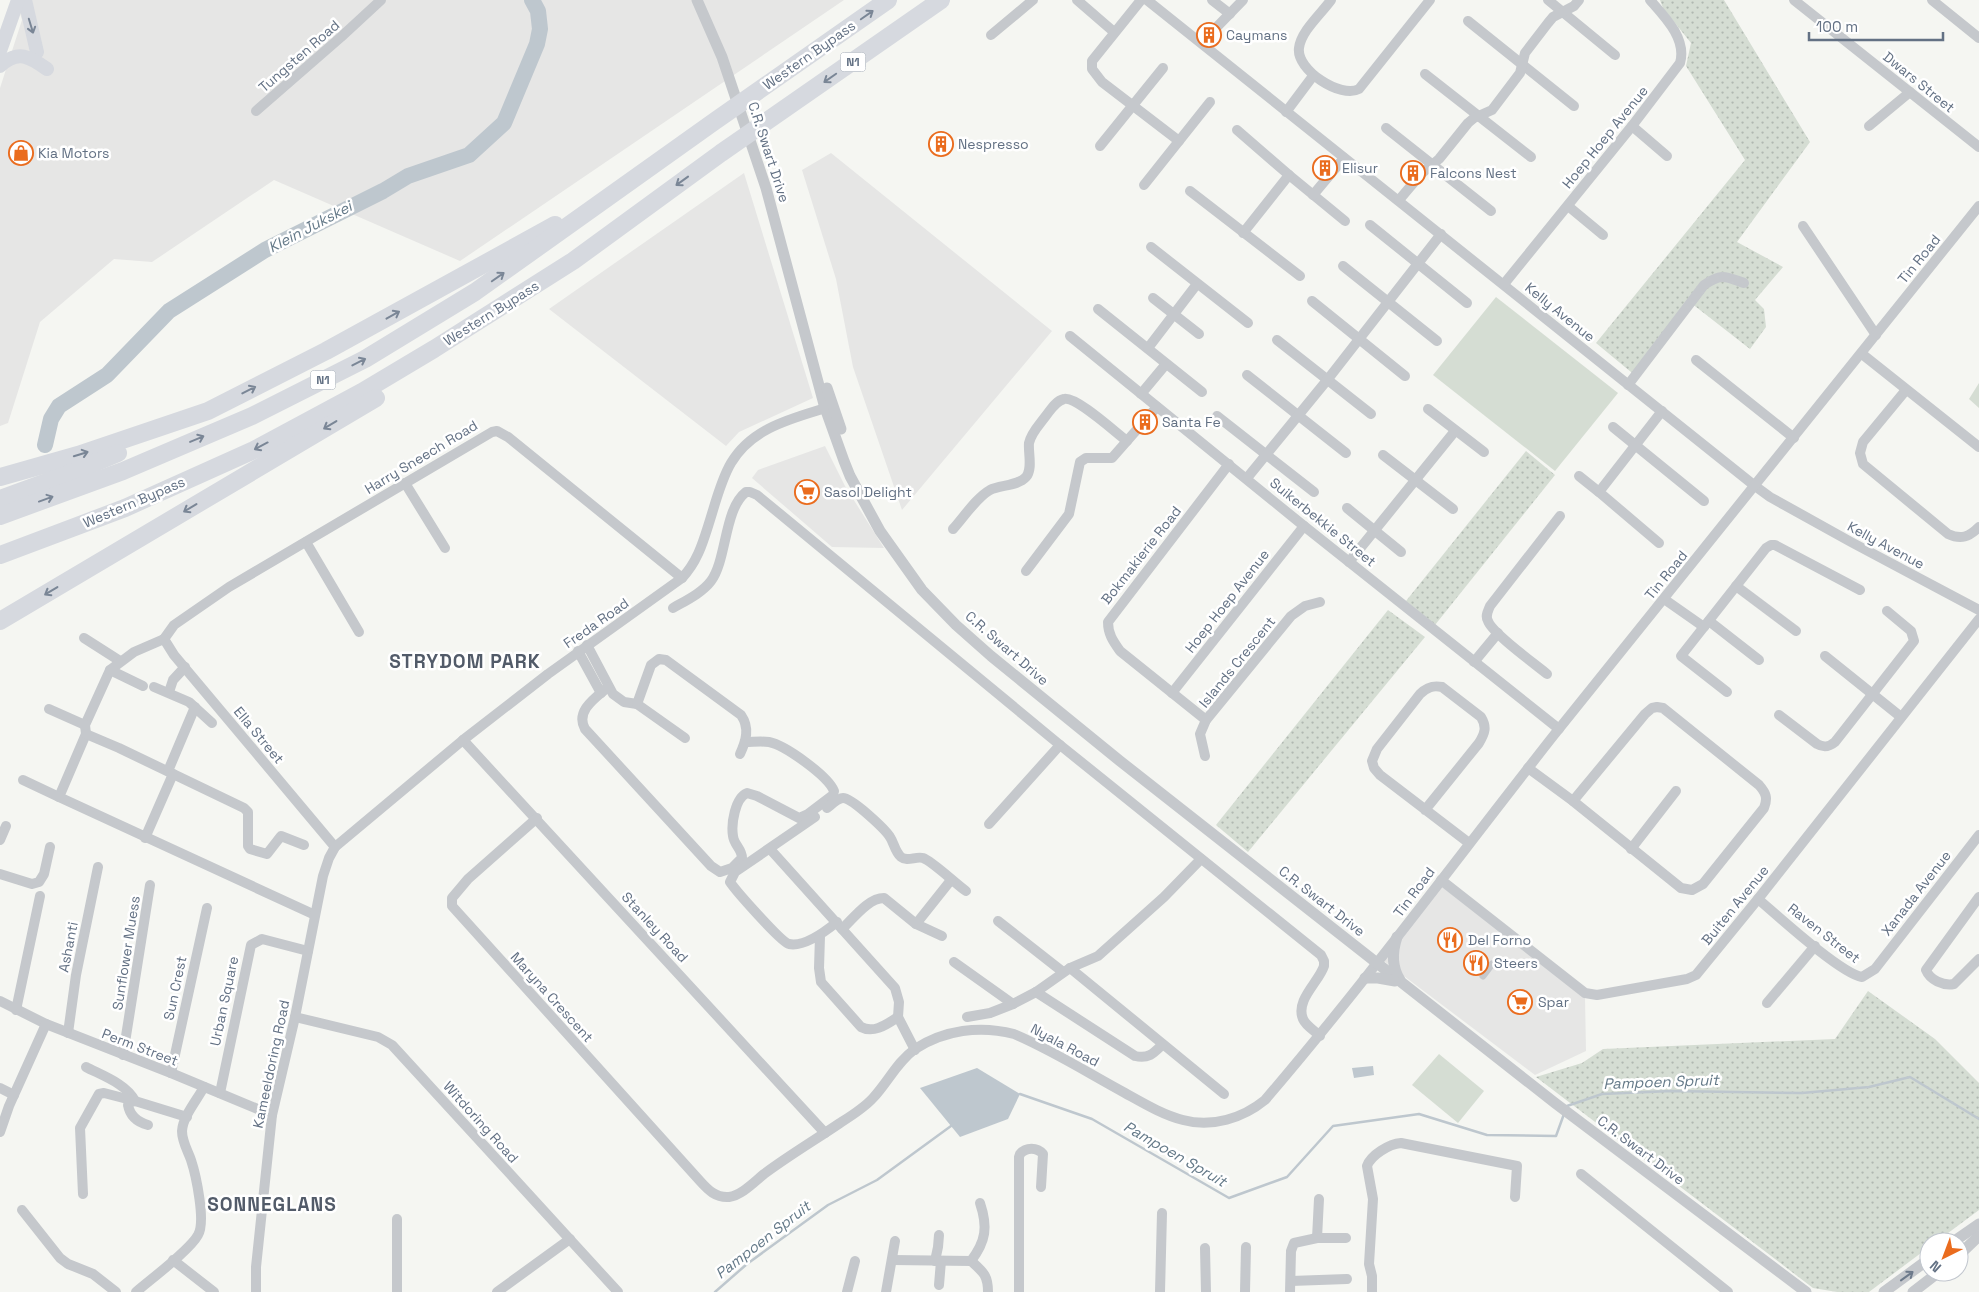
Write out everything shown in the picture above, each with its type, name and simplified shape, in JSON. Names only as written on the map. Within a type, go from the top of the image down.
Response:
[{"type":"highway","name":"Western Bypass","points":[[0,516],[133,467],[252,416],[365,360],[476,292],[714,121],[888,0]]},
{"type":"highway","name":"Western Bypass","points":[[0,555],[125,508],[254,450],[362,392],[574,261],[721,153],[941,0]]},
{"type":"highway","points":[[0,499],[66,475],[150,440],[326,351],[619,191]]},
{"type":"highway","points":[[0,621],[376,398],[574,261]]},
{"type":"highway","points":[[0,477],[78,455],[208,411]]},
{"type":"main road","points":[[0,51],[18,0]]},
{"type":"main road","points":[[25,0],[37,52]]},
{"type":"main road","points":[[0,66],[13,57],[23,56],[31,58],[47,70]]},
{"type":"street","name":"Tungsten Road","points":[[256,111],[341,37],[380,0]]},
{"type":"street","name":"C.R. Swart Drive","points":[[697,0],[722,57],[766,188],[801,316],[802,328],[829,407],[844,462],[880,531],[922,590],[984,650],[1376,964],[1581,1123],[1806,1292]]},
{"type":"street","points":[[991,36],[1033,0]]},
{"type":"street","points":[[1077,0],[1114,32]]},
{"type":"street","points":[[1141,0],[1092,60],[1092,69],[1102,82],[1179,141]]},
{"type":"street","name":"Kelly Avenue","points":[[1147,0],[1206,37],[1286,112],[1770,497],[1979,610]]},
{"type":"street","points":[[1212,0],[1230,14]]},
{"type":"street","points":[[1206,37],[1243,0]]},
{"type":"street","points":[[1331,0],[1303,36],[1298,54],[1313,76],[1344,91],[1354,92],[1359,89],[1430,0]]},
{"type":"street","points":[[1548,0],[1615,55]]},
{"type":"street","points":[[1398,200],[1439,159],[1468,123],[1478,115],[1492,110],[1520,73],[1525,53],[1548,23],[1562,12],[1571,8],[1579,0]]},
{"type":"street","name":"Hoep Hoep Avenue","points":[[1504,284],[1678,67],[1682,58],[1677,34],[1650,0]]},
{"type":"street","name":"Dwars Street","points":[[1794,0],[1979,148]]},
{"type":"street","points":[[1932,0],[1979,38]]},
{"type":"street","points":[[1468,21],[1574,106]]},
{"type":"street","points":[[1100,146],[1163,68]]},
{"type":"street","points":[[1425,74],[1531,157]]},
{"type":"street","points":[[1286,112],[1313,76]]},
{"type":"street","points":[[1869,126],[1910,92]]},
{"type":"street","points":[[1144,185],[1210,102]]},
{"type":"street","points":[[1632,126],[1667,156]]},
{"type":"street","points":[[1386,128],[1490,211]]},
{"type":"street","points":[[1237,130],[1288,175],[1345,221]]},
{"type":"street","points":[[1313,195],[1344,158]]},
{"type":"street","points":[[1243,233],[1288,175]]},
{"type":"street","points":[[1190,191],[1300,276]]},
{"type":"street","points":[[1568,206],[1603,236]]},
{"type":"street","name":"Tin Road","points":[[1376,964],[1559,729],[1979,206]]},
{"type":"street","points":[[1370,226],[1467,302]]},
{"type":"street","points":[[1803,226],[1876,335]]},
{"type":"street","points":[[1247,478],[1389,303],[1441,234]]},
{"type":"street","points":[[1151,247],[1248,323]]},
{"type":"street","points":[[1343,266],[1437,341]]},
{"type":"street","points":[[1628,385],[1704,285],[1719,276],[1725,276],[1744,283]]},
{"type":"street","points":[[1148,348],[1197,284]]},
{"type":"street","points":[[1153,298],[1199,334]]},
{"type":"street","points":[[1312,301],[1405,376]]},
{"type":"street","points":[[1098,310],[1202,392]]},
{"type":"street","name":"Suikerbekkie Street","points":[[1070,336],[1304,526],[1559,729]]},
{"type":"street","points":[[1277,340],[1371,414]]},
{"type":"street","points":[[1862,354],[1979,447]]},
{"type":"street","points":[[1696,360],[1794,438]]},
{"type":"street","points":[[1141,394],[1166,364]]},
{"type":"street","points":[[1247,375],[1346,453]]},
{"type":"street","points":[[1906,390],[1863,442],[1860,454],[1863,464],[1948,534],[1955,537],[1965,537],[1979,527]]},
{"type":"street","points":[[953,529],[989,491],[1020,482],[1026,477],[1029,468],[1031,436],[1054,406],[1062,399],[1067,398],[1080,404],[1127,441]]},
{"type":"street","name":"Freda Road","points":[[335,847],[464,740],[582,648],[682,578],[699,554],[725,476],[736,455],[761,432],[778,423],[829,407]]},
{"type":"street","points":[[1026,571],[1069,514],[1080,462],[1086,458],[1112,458],[1157,407]]},
{"type":"street","points":[[1428,409],[1455,432],[1484,452]]},
{"type":"street","points":[[1599,492],[1662,411]]},
{"type":"street","points":[[1217,416],[1314,492]]},
{"type":"street","points":[[1613,427],[1704,501]]},
{"type":"street","name":"Harry Sneech Road","points":[[164,639],[174,625],[190,612],[229,587],[489,433],[497,431],[508,437],[682,578]]},
{"type":"street","points":[[1349,562],[1455,432]]},
{"type":"street","points":[[1384,455],[1453,509]]},
{"type":"street","name":"Bokmakierie Road","points":[[1206,720],[1120,651],[1108,631],[1108,622],[1229,464]]},
{"type":"street","points":[[1579,476],[1659,543]]},
{"type":"street","points":[[406,482],[444,548]]},
{"type":"street","points":[[673,608],[704,589],[710,583],[716,570],[736,504],[742,496],[750,492],[757,495],[1060,745],[1323,958],[1324,966],[1322,972],[1310,989],[1302,1006],[1303,1020],[1320,1036]]},
{"type":"street","points":[[1347,508],[1401,552]]},
{"type":"street","points":[[1547,674],[1498,633],[1488,623],[1487,618],[1490,606],[1560,516]]},
{"type":"street","name":"Hoep Hoep Avenue","points":[[1172,693],[1304,526]]},
{"type":"street","points":[[306,542],[359,632]]},
{"type":"street","points":[[1727,692],[1682,656],[1766,548],[1775,545],[1860,590]]},
{"type":"street","points":[[1736,586],[1796,631]]},
{"type":"street","points":[[1664,599],[1706,624],[1759,660]]},
{"type":"street","name":"Islands Crescent","points":[[1204,756],[1200,734],[1206,720],[1292,616],[1306,606],[1320,602]]},
{"type":"street","points":[[1779,715],[1817,744],[1830,746],[1874,695],[1914,641],[1911,631],[1887,611]]},
{"type":"street","name":"Buiten Avenue","points":[[1441,880],[1585,993],[1592,995],[1675,982],[1696,975],[1979,619]]},
{"type":"street","points":[[1474,662],[1498,633]]},
{"type":"street","points":[[84,638],[120,661]]},
{"type":"street","points":[[59,797],[110,670],[134,652],[164,639]]},
{"type":"street","name":"Ella Street","points":[[164,639],[184,667],[335,847]]},
{"type":"street","points":[[582,648],[604,690],[624,702],[636,704],[685,738]]},
{"type":"street","points":[[1825,656],[1901,717]]},
{"type":"street","points":[[636,704],[651,665],[657,660],[662,659],[741,715],[747,726],[745,742],[740,754]]},
{"type":"street","points":[[169,692],[174,680],[184,667]]},
{"type":"street","points":[[110,670],[143,686]]},
{"type":"street","points":[[1425,810],[1479,743],[1485,731],[1485,724],[1481,717],[1442,687],[1435,685],[1427,688],[1420,694],[1377,749],[1372,760],[1374,768],[1380,775],[1425,810],[1469,843]]},
{"type":"street","points":[[154,687],[189,702],[212,723]]},
{"type":"street","points":[[604,690],[585,709],[581,716],[585,729],[710,866],[720,872],[732,868],[742,858],[741,851],[732,835],[736,805],[742,795],[747,793],[757,796],[799,818],[808,814],[830,798],[834,791],[829,782],[790,751],[769,742],[745,742]]},
{"type":"street","points":[[145,838],[195,707]]},
{"type":"street","points":[[1528,768],[1573,801],[1681,888],[1692,890],[1697,889],[1703,884],[1764,808],[1767,801],[1764,791],[1664,708],[1657,707],[1644,714],[1573,801]]},
{"type":"street","points":[[49,709],[247,810],[248,846],[250,849],[267,854],[281,836],[304,845]]},
{"type":"street","name":"Stanley Road","points":[[464,740],[825,1133]]},
{"type":"street","points":[[989,824],[1060,745]]},
{"type":"street","points":[[23,780],[315,915]]},
{"type":"street","points":[[1631,849],[1676,791]]},
{"type":"street","points":[[942,936],[916,924],[888,901],[878,898],[840,926],[820,936],[795,944],[784,942],[730,882],[735,872],[843,798],[855,804],[883,829],[890,837],[900,856],[905,859],[916,857],[927,860],[966,891]]},
{"type":"street","name":"Maryna Crescent","points":[[537,818],[458,890],[452,898],[454,908],[700,1182],[718,1196]]},
{"type":"street","points":[[0,840],[6,826]]},
{"type":"street","name":"Xanada Avenue","points":[[1875,969],[1979,835]]},
{"type":"street","points":[[0,874],[32,884],[39,882],[44,874],[50,847]]},
{"type":"street","name":"Kameeldoring Road","points":[[256,1292],[256,1267],[272,1116],[295,1017],[323,876],[335,847]]},
{"type":"street","points":[[770,849],[895,988],[899,1002],[898,1017],[915,1050]]},
{"type":"street","points":[[967,1017],[990,1013],[1014,1004],[1036,992],[1066,970],[1098,956],[1164,897],[1201,859]]},
{"type":"street","name":"Ashanti","points":[[68,1033],[76,975],[98,866]]},
{"type":"street","points":[[916,924],[951,880]]},
{"type":"street","name":"Sunflower Muess","points":[[123,1055],[150,885]]},
{"type":"street","points":[[16,1010],[40,896]]},
{"type":"street","points":[[1979,897],[1926,970],[1934,979],[1942,984],[1954,984],[1979,959]]},
{"type":"street","name":"Raven Street","points":[[1758,899],[1815,946],[1857,976],[1868,975],[1875,969]]},
{"type":"street","name":"Sun Crest","points":[[170,1073],[207,908]]},
{"type":"street","points":[[998,921],[1066,970],[1224,1094]]},
{"type":"street","points":[[820,936],[819,968],[821,982],[861,1027],[866,1030],[873,1030],[898,1017]]},
{"type":"street","points":[[1397,936],[1393,948],[1393,963],[1394,972],[1401,983]]},
{"type":"street","name":"Urban Square","points":[[220,1093],[251,945],[262,939],[308,951]]},
{"type":"street","points":[[1767,1003],[1815,946]]},
{"type":"street","points":[[954,962],[1014,1004]]},
{"type":"street","name":"Nyala Road","points":[[718,1196],[736,1194],[825,1133],[868,1103],[899,1064],[915,1050],[943,1035],[954,1032],[969,1030],[1002,1031],[1023,1038],[1155,1109],[1184,1121],[1207,1122],[1235,1118],[1257,1107],[1266,1100],[1320,1036],[1376,964]]},
{"type":"street","points":[[1483,976],[1492,964]]},
{"type":"street","points":[[1365,978],[1378,978],[1401,983]]},
{"type":"street","points":[[1036,992],[1135,1056],[1143,1058],[1149,1056],[1162,1045]]},
{"type":"street","name":"Perm Street","points":[[0,1000],[46,1024],[220,1093],[272,1116]]},
{"type":"street","name":"Witdoring Road","points":[[295,1017],[378,1037],[387,1041],[618,1292]]},
{"type":"street","points":[[0,1132],[14,1095],[46,1024]]},
{"type":"street","points":[[86,1067],[117,1084],[133,1096],[135,1101]]},
{"type":"street","points":[[136,1292],[195,1240],[200,1233],[201,1222],[195,1176],[192,1162],[183,1140],[182,1130],[204,1087]]},
{"type":"street","points":[[0,1088],[14,1095]]},
{"type":"street","points":[[83,1194],[80,1128],[81,1123],[99,1094],[104,1093],[135,1101],[187,1117]]},
{"type":"street","points":[[135,1101],[130,1102],[128,1105],[129,1111],[140,1123],[148,1125]]},
{"type":"street","points":[[1372,1292],[1372,1276],[1369,1264],[1373,1199],[1367,1166],[1372,1158],[1388,1148],[1401,1143],[1517,1166],[1515,1197]]},
{"type":"street","points":[[1019,1292],[1019,1157],[1025,1149],[1036,1149],[1043,1154],[1041,1187]]},
{"type":"street","points":[[1581,1174],[1728,1292]]},
{"type":"street","points":[[1317,1238],[1319,1198]]},
{"type":"street","points":[[972,1261],[981,1248],[985,1236],[985,1218],[980,1203]]},
{"type":"street","points":[[22,1210],[60,1258],[68,1264],[93,1274],[116,1292]]},
{"type":"street","points":[[1160,1292],[1162,1213]]},
{"type":"street","points":[[397,1219],[397,1292]]},
{"type":"street","points":[[1967,1232],[1979,1224]]},
{"type":"street","points":[[939,1235],[939,1285]]},
{"type":"street","points":[[1969,1246],[1979,1236]]},
{"type":"street","points":[[1290,1292],[1292,1245],[1297,1242],[1317,1238],[1346,1238]]},
{"type":"street","points":[[497,1292],[570,1239]]},
{"type":"street","points":[[886,1292],[895,1241]]},
{"type":"street","points":[[1246,1247],[1246,1292]]},
{"type":"street","points":[[1205,1248],[1206,1292]]},
{"type":"street","points":[[173,1260],[214,1292]]},
{"type":"street","points":[[893,1260],[972,1261],[988,1280],[988,1292]]},
{"type":"street","points":[[847,1292],[855,1262]]},
{"type":"street","points":[[1880,1292],[1888,1289],[1919,1266]]},
{"type":"street","points":[[1780,1272],[1792,1292]]},
{"type":"street","points":[[1291,1281],[1347,1278]]},
{"type":"street","points":[[1913,1292],[1926,1282]]},
{"type":"shaded area","points":[[16,0],[844,0],[460,261],[274,180],[152,262],[114,259],[40,322],[8,423],[0,426],[0,88],[22,20]]},
{"type":"shaded area","points":[[1660,0],[1724,0],[1810,142],[1737,242],[1783,267],[1755,300],[1764,309],[1766,327],[1750,349],[1691,303],[1637,377],[1596,343],[1745,160],[1686,66],[1691,43],[1663,8]]},
{"type":"shaded area","points":[[831,153],[1052,331],[902,510],[853,367],[836,279],[802,170]]},
{"type":"shaded area","points":[[744,173],[813,398],[739,432],[726,446],[549,309]]},
{"type":"shaded area","points":[[1496,297],[1618,393],[1555,471],[1433,375]]},
{"type":"shaded area","points":[[1979,383],[1979,408],[1969,399]]},
{"type":"shaded area","points":[[825,446],[845,486],[884,548],[832,547],[752,478],[758,470]]},
{"type":"shaded area","points":[[1526,451],[1555,475],[1435,625],[1406,601]]},
{"type":"shaded area","points":[[1388,610],[1425,637],[1248,852],[1216,825]]},
{"type":"shaded area","points":[[1441,886],[1585,997],[1586,1051],[1535,1075],[1384,961]]},
{"type":"shaded area","points":[[1868,991],[1935,1039],[1979,1083],[1979,1210],[1949,1232],[1919,1232],[1919,1254],[1869,1292],[1837,1292],[1813,1288],[1536,1077],[1582,1063],[1603,1049],[1835,1039]]},
{"type":"shaded area","points":[[1439,1054],[1484,1091],[1458,1123],[1412,1085]]},
{"type":"shaded area","points":[[1373,1066],[1374,1075],[1354,1078],[1352,1068]]},
{"type":"shaded area","points":[[977,1068],[1020,1094],[1008,1119],[960,1137],[920,1088]]},
{"type":"waterway","name":"Klein Jukskei","points":[[45,445],[51,419],[59,406],[107,375],[169,311],[265,250],[383,191],[408,176],[469,155],[504,123],[537,44],[540,29],[538,11],[532,0]]},
{"type":"waterway","name":"Pampoen Spruit","points":[[1567,1106],[1602,1094],[1671,1091],[1802,1093],[1869,1087],[1910,1077],[1979,1119]]},
{"type":"waterway","name":"Pampoen Spruit","points":[[1020,1094],[1092,1119],[1229,1198],[1287,1177],[1333,1126],[1419,1114],[1487,1135],[1556,1136],[1564,1114]]},
{"type":"waterway","name":"Pampoen Spruit","points":[[715,1292],[747,1264],[828,1205],[877,1180],[951,1126]]},
{"type":"place","name":"Caymans","points":[[1209,35]]},
{"type":"place","name":"Nespresso","points":[[941,144]]},
{"type":"place","name":"Kia Motors","points":[[21,153]]},
{"type":"place","name":"Elisur","points":[[1325,168]]},
{"type":"place","name":"Falcons Nest","points":[[1413,173]]},
{"type":"place","name":"Santa Fe","points":[[1145,422]]},
{"type":"place","name":"Sasol Delight","points":[[807,492]]},
{"type":"place","name":"Del Forno","points":[[1450,940]]},
{"type":"place","name":"Steers","points":[[1476,963]]},
{"type":"place","name":"Spar","points":[[1520,1002]]},
{"type":"district","name":"STRYDOM PARK","points":[[465,661]]},
{"type":"district","name":"SONNEGLANS","points":[[272,1204]]}]
